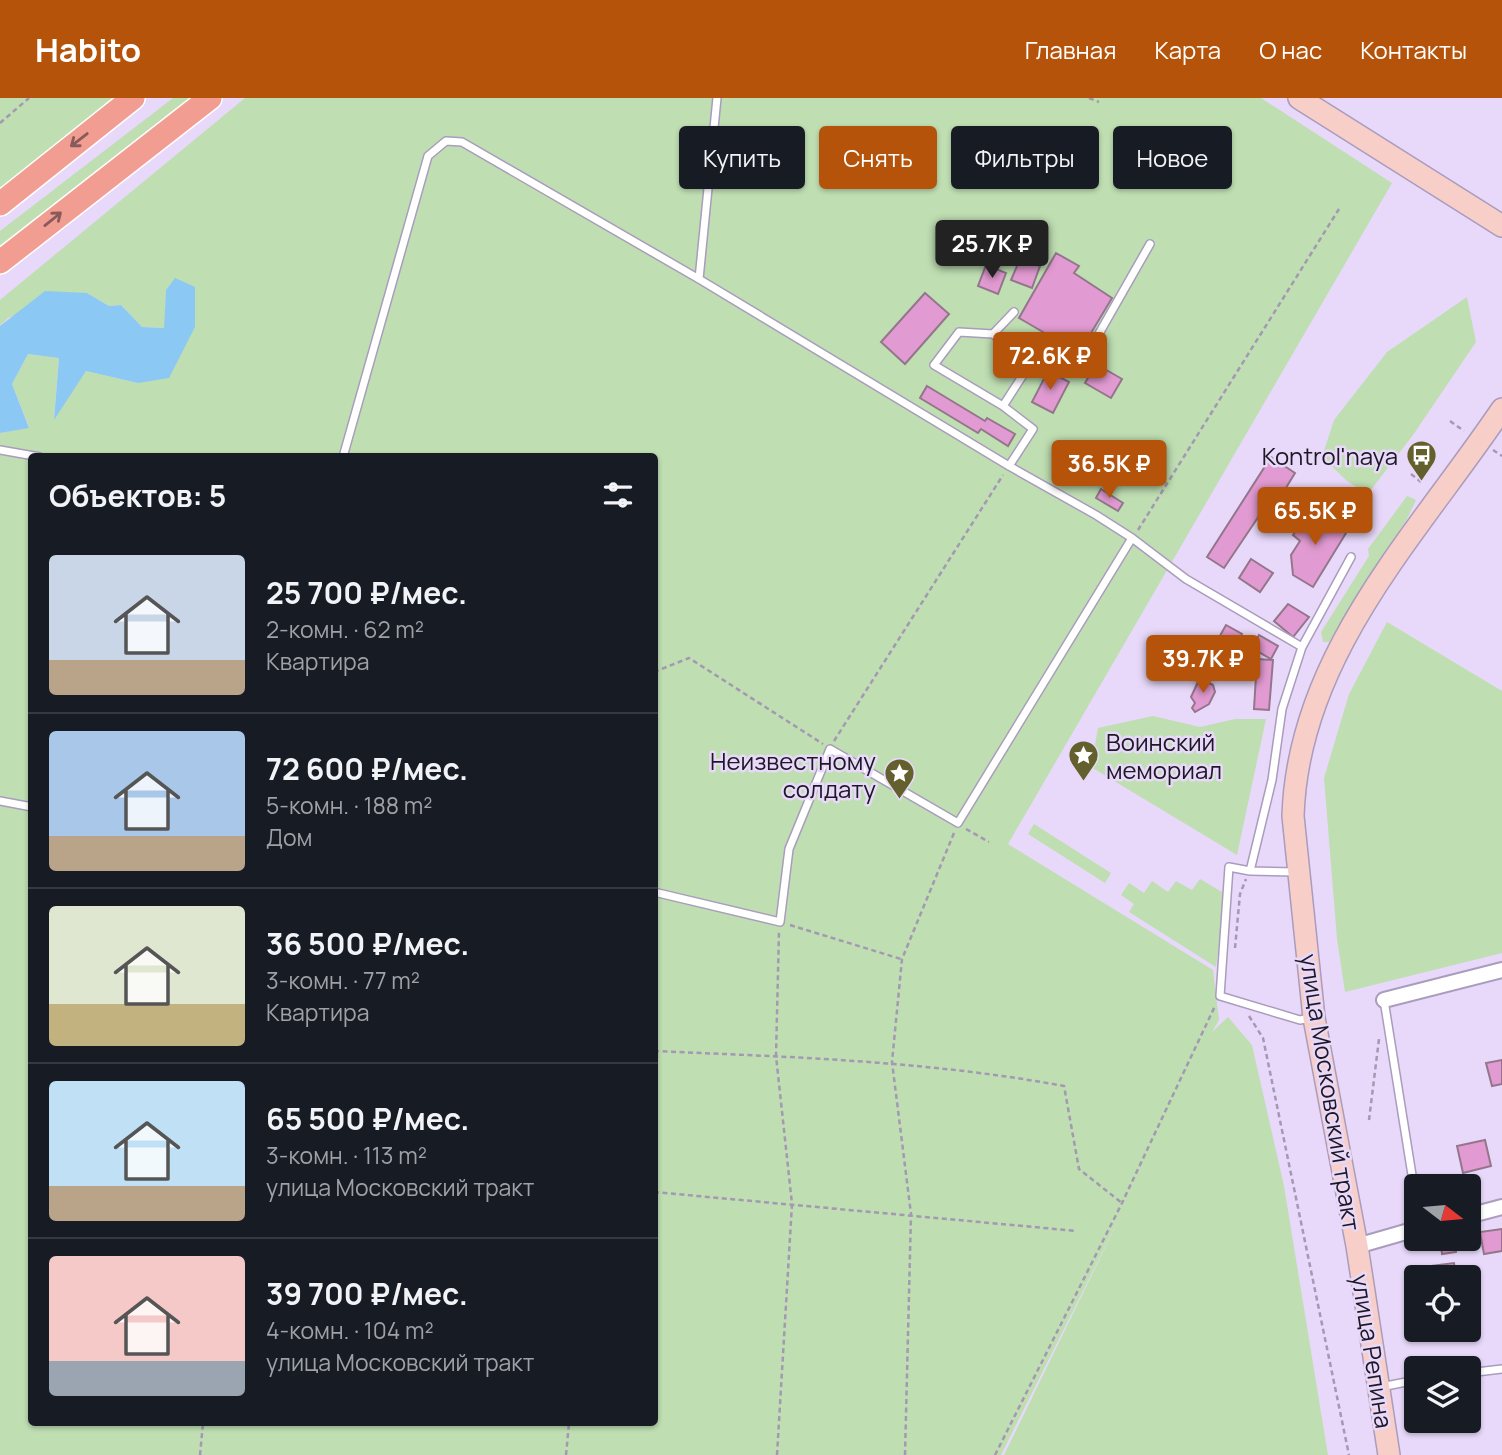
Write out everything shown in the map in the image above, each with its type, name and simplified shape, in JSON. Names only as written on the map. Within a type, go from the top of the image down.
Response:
[{"type":"main road","points":[[0,204],[134,98]]},
{"type":"main road","points":[[0,262],[210,98]]},
{"type":"main road","points":[[1299,98],[1502,226]]},
{"type":"main road","name":"улица Московский тракт","points":[[1357,1246],[1314,1018],[1293,816],[1294,784],[1309,721],[1322,685],[1358,615],[1411,533],[1500,417]]},
{"type":"main road","name":"улица Репина","points":[[1357,1246],[1381,1387],[1389,1455]]},
{"type":"street","points":[[1384,1000],[1502,970]]},
{"type":"street","points":[[1481,1213],[1502,1207]]},
{"type":"street","points":[[1357,1246],[1404,1232]]},
{"type":"lane","points":[[699,279],[717,98]]},
{"type":"lane","points":[[344,453],[428,156],[446,141],[463,142],[699,279],[1132,538],[1186,579],[1301,647]]},
{"type":"lane","points":[[1009,466],[1033,429],[1003,406],[934,365],[959,332],[993,334],[1030,364],[1080,367],[1150,244]]},
{"type":"lane","points":[[993,334],[1014,312]]},
{"type":"lane","points":[[1003,406],[1030,364]]},
{"type":"lane","points":[[0,450],[28,455]]},
{"type":"lane","points":[[658,893],[780,922],[789,849],[830,749],[958,824],[1132,538]]},
{"type":"lane","points":[[1250,871],[1272,780],[1282,709],[1301,647],[1351,556]]},
{"type":"lane","points":[[0,801],[28,806]]},
{"type":"lane","points":[[1300,872],[1250,871],[1229,867],[1220,996],[1300,1020],[1314,1018]]},
{"type":"lane","points":[[1384,1000],[1412,1174]]},
{"type":"lane","points":[[1481,1371],[1502,1369]]},
{"type":"lane","points":[[1381,1387],[1404,1382]]},
{"type":"path","points":[[0,123],[29,98]]},
{"type":"path","points":[[1088,98],[1099,102]]},
{"type":"path","points":[[1132,538],[1339,209]]},
{"type":"path","points":[[658,670],[689,658],[830,749],[1009,466]]},
{"type":"path","points":[[1411,474],[1421,482]]},
{"type":"path","points":[[905,1455],[911,1214],[892,1062],[902,959],[958,824],[989,842]]},
{"type":"path","points":[[1235,947],[1240,894],[1250,871]]},
{"type":"path","points":[[777,1455],[792,1204],[776,1056],[780,922],[902,959]]},
{"type":"path","points":[[995,1455],[1122,1202],[1220,996]]},
{"type":"path","points":[[1369,1119],[1384,1000]]},
{"type":"path","points":[[1240,1001],[1263,1038],[1349,1455]]},
{"type":"path","points":[[658,1051],[892,1062],[989,1072],[1064,1086],[1079,1169],[1122,1202]]},
{"type":"path","points":[[658,1192],[1077,1231]]},
{"type":"path","points":[[200,1455],[203,1426]]},
{"type":"path","points":[[566,1455],[569,1426]]},
{"type":"green space","points":[[0,98],[117,98],[0,189]]},
{"type":"green space","points":[[173,98],[197,98],[0,251],[0,231]]},
{"type":"green space","points":[[245,98],[1261,98],[1392,183],[1008,844],[1213,970],[1219,1020],[1212,1032],[1228,1017],[1252,1045],[1284,1186],[1328,1455],[1004,1455],[1124,1209],[1001,1455],[0,1455],[0,433],[29,427],[12,384],[28,354],[59,358],[54,418],[86,371],[138,383],[195,288],[175,279],[166,290],[165,328],[142,327],[121,305],[109,306],[87,293],[8,318],[0,326],[0,300]]},
{"type":"green space","points":[[1467,297],[1476,342],[1413,435],[1367,495],[1322,457],[1334,420],[1387,352]]},
{"type":"green space","points":[[1407,496],[1416,500],[1407,519],[1329,642],[1323,642],[1321,632],[1369,556],[1368,549]]},
{"type":"green space","points":[[1387,622],[1502,691],[1502,953],[1345,992],[1337,939],[1324,778],[1349,694]]},
{"type":"green space","points":[[1153,716],[1200,727],[1235,719],[1266,719],[1237,855],[1091,767],[1098,728]]},
{"type":"green space","points":[[1034,824],[1111,873],[1105,883],[1028,834]]},
{"type":"green space","points":[[1200,879],[1222,892],[1216,967],[1129,912],[1134,904],[1121,895],[1129,883],[1144,893],[1152,881],[1168,892],[1176,881],[1192,890]]},
{"type":"water","points":[[175,278],[195,287],[195,327],[169,378],[138,383],[86,371],[54,420],[59,358],[28,354],[12,384],[29,428],[0,433],[0,326],[45,291],[87,293],[109,306],[121,305],[142,327],[164,328],[166,290]]},
{"type":"building","points":[[1056,253],[1079,266],[1074,273],[1112,298],[1079,353],[1019,318]]},
{"type":"building","points":[[1020,259],[1040,266],[1032,288],[1011,280]]},
{"type":"building","points":[[986,265],[1006,273],[998,294],[978,286]]},
{"type":"building","points":[[925,293],[949,314],[905,364],[881,342]]},
{"type":"building","points":[[1096,364],[1122,379],[1111,398],[1085,383]]},
{"type":"building","points":[[1048,371],[1069,382],[1053,413],[1032,402]]},
{"type":"building","points":[[927,386],[985,421],[987,418],[1015,434],[1008,446],[981,429],[978,433],[920,398]]},
{"type":"building","points":[[1271,457],[1295,473],[1281,496],[1305,511],[1295,526],[1265,507],[1224,568],[1207,557]]},
{"type":"building","points":[[1101,489],[1123,503],[1118,511],[1096,498]]},
{"type":"building","points":[[1311,509],[1346,533],[1313,587],[1293,575],[1291,555],[1300,541],[1293,535]]},
{"type":"building","points":[[1251,559],[1273,573],[1260,592],[1239,578]]},
{"type":"building","points":[[1288,604],[1309,617],[1293,637],[1274,621]]},
{"type":"building","points":[[1226,625],[1242,634],[1229,657],[1213,648]]},
{"type":"building","points":[[1259,635],[1278,646],[1271,659],[1252,648]]},
{"type":"building","points":[[1257,659],[1273,660],[1269,710],[1254,709]]},
{"type":"building","points":[[1205,681],[1213,685],[1215,692],[1209,704],[1195,712],[1192,708],[1195,703],[1191,697],[1198,682]]},
{"type":"building","points":[[1502,1060],[1502,1084],[1492,1086],[1486,1063]]},
{"type":"building","points":[[1485,1140],[1491,1166],[1463,1173],[1457,1146]]},
{"type":"building","points":[[1502,1229],[1502,1251],[1484,1254],[1481,1232]]},
{"type":"place","name":"Kontrol'naya","points":[[1421,482]]},
{"type":"place","name":"Воинский мемориал","points":[[1083,782]]},
{"type":"place","name":"Неизвестному солдату","points":[[899,801]]}]
